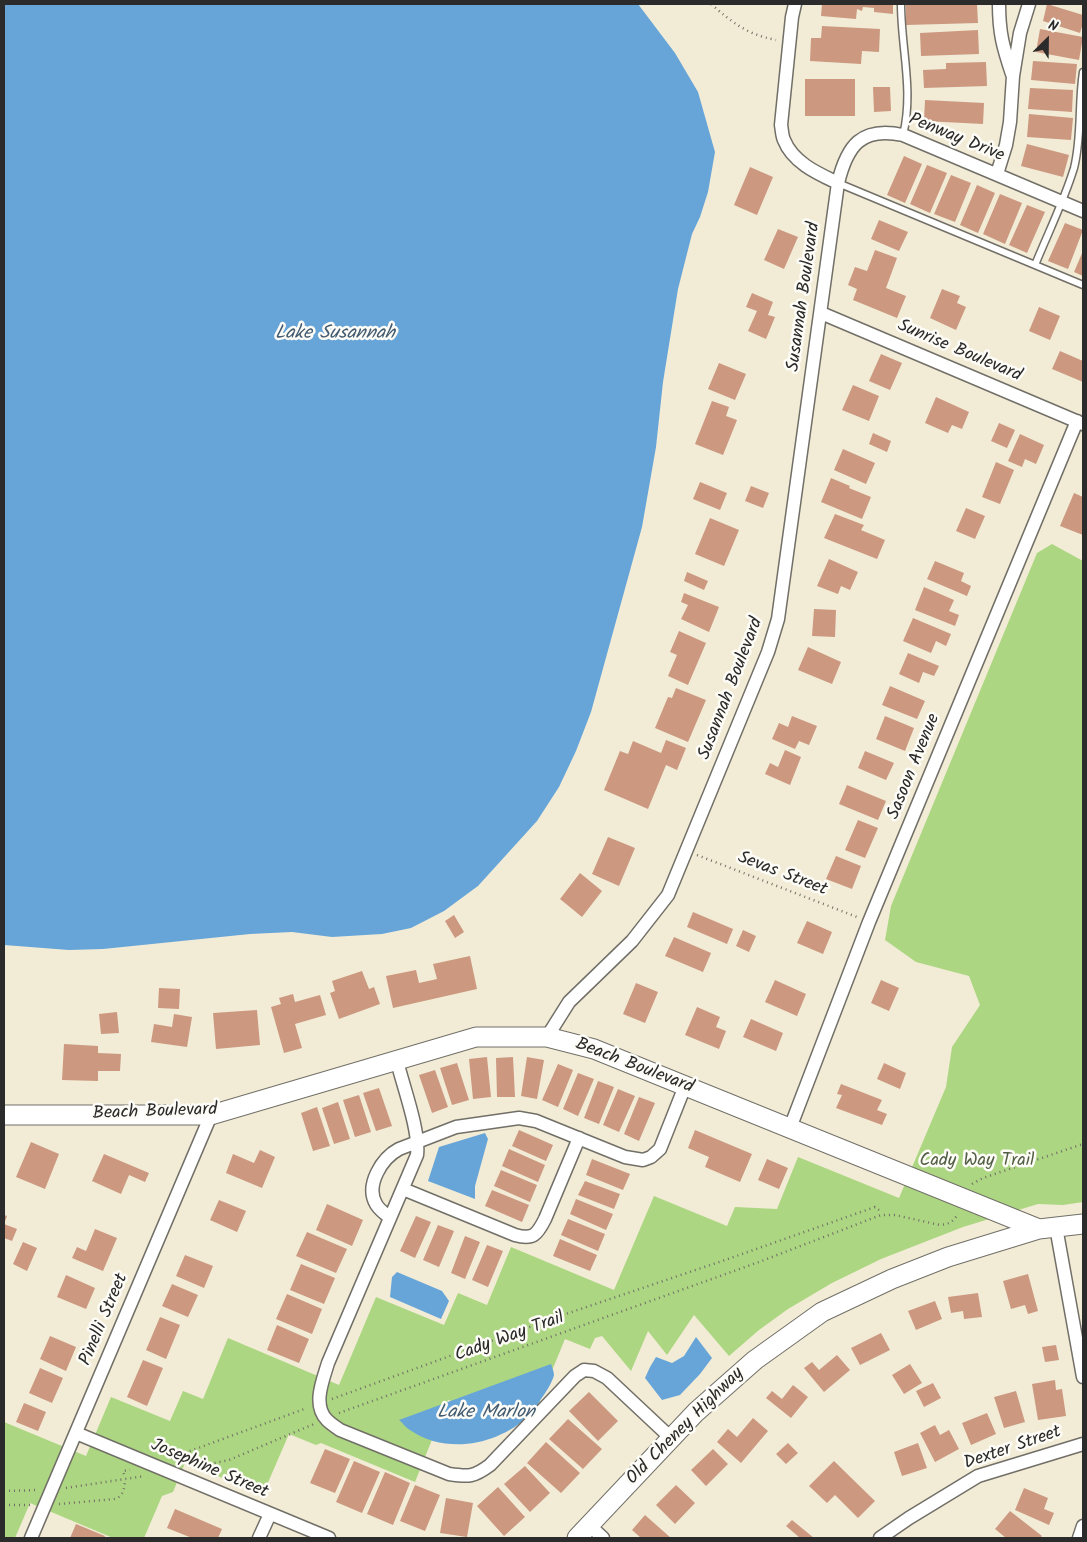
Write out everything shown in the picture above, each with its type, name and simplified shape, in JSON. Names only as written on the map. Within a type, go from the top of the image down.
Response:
[{"type":"street","points":[[795,4],[781,125],[784,140],[805,166],[838,183]]},
{"type":"street","points":[[998,4],[1003,48],[1013,76]]},
{"type":"street","points":[[997,174],[1006,145],[1010,122],[1013,76],[1020,33],[1029,4]]},
{"type":"street","name":"Penway Drive","points":[[838,183],[843,164],[850,151],[863,138],[877,133],[888,132],[903,135],[1083,210]]},
{"type":"street","name":"Susannah Boulevard","points":[[547,1037],[569,1002],[632,941],[668,895],[768,652],[778,620],[838,183]]},
{"type":"street","name":"Sunrise Boulevard","points":[[821,313],[1080,422]]},
{"type":"street","name":"Sasoon Avenue","points":[[790,1128],[870,922],[1080,422]]},
{"type":"street","name":"Beach Boulevard","points":[[4,1115],[211,1115],[476,1038],[547,1037],[594,1049],[790,1128],[1048,1228]]},
{"type":"street","points":[[397,1061],[416,1133],[416,1155],[328,1363],[320,1389],[319,1404],[326,1419],[340,1430],[449,1474],[466,1476],[479,1473],[490,1464],[575,1376],[584,1370],[594,1371],[607,1378],[671,1438]]},
{"type":"street","points":[[390,1218],[376,1204],[373,1194],[374,1182],[379,1170],[391,1153],[456,1127],[519,1118],[536,1121],[633,1159],[643,1160],[651,1157],[660,1149],[685,1086]]},
{"type":"street","name":"Pinelli Street","points":[[31,1538],[211,1115]]},
{"type":"street","points":[[403,1189],[515,1236],[526,1238],[540,1230],[579,1138]]},
{"type":"street","name":"Old Cheney Highway","points":[[583,1532],[696,1412],[755,1360],[822,1312],[892,1279],[948,1257],[1048,1228],[1083,1224]]},
{"type":"street","points":[[1048,1228],[1083,1373]]},
{"type":"street","name":"Josephine Street","points":[[76,1433],[329,1538]]},
{"type":"street","name":"Dexter Street","points":[[880,1538],[978,1476],[1083,1444]]},
{"type":"street","points":[[259,1538],[270,1514]]},
{"type":"street","points":[[1079,1538],[1083,1526]]},
{"type":"street","points":[[583,1532],[603,1538]]},
{"type":"lane","points":[[901,4],[908,100],[903,135]]},
{"type":"lane","points":[[1035,265],[1062,202],[1074,167],[1083,72]]},
{"type":"lane","points":[[838,183],[1083,285]]},
{"type":"path","points":[[711,4],[745,30],[760,36],[790,43]]},
{"type":"path","name":"Sevas Street","points":[[686,850],[870,922]]},
{"type":"path","points":[[974,1183],[983,1178],[1083,1144]]},
{"type":"path","name":"Cady Way Trail","points":[[66,1488],[229,1460],[348,1409],[759,1262],[862,1221],[881,1215],[895,1215],[940,1225],[948,1224],[954,1221],[962,1206]]},
{"type":"path","name":"Cady Way Trail","points":[[328,1400],[817,1226],[875,1207],[879,1210]]},
{"type":"path","points":[[124,1474],[123,1471],[151,1465],[313,1406]]},
{"type":"path","points":[[50,1504],[120,1498],[124,1481]]},
{"type":"path","points":[[4,1491],[46,1490]]},
{"type":"path","points":[[4,1505],[40,1505]]},
{"type":"green space","name":"Cady Way Trail","points":[[1052,544],[1083,561],[1083,1202],[1063,1205],[1038,1204],[963,1227],[881,1259],[832,1283],[788,1309],[759,1330],[729,1356],[694,1315],[667,1355],[648,1331],[631,1371],[602,1336],[595,1338],[590,1349],[565,1339],[530,1424],[448,1400],[415,1482],[321,1443],[316,1445],[289,1434],[263,1494],[185,1463],[173,1492],[162,1496],[144,1538],[113,1538],[30,1503],[15,1538],[4,1538],[4,1422],[86,1456],[111,1397],[170,1421],[183,1391],[203,1399],[228,1338],[339,1385],[376,1297],[444,1325],[458,1293],[487,1305],[511,1247],[614,1290],[654,1196],[727,1226],[735,1207],[777,1209],[798,1157],[899,1198],[946,1087],[952,1047],[980,1005],[969,976],[916,962],[885,940],[891,906],[1037,553]]},
{"type":"water","name":"Lake Susannah","points":[[4,4],[638,4],[675,53],[698,92],[715,152],[708,192],[692,234],[678,289],[663,382],[656,447],[642,527],[591,712],[576,751],[559,787],[537,821],[478,886],[444,911],[411,928],[382,934],[332,937],[292,932],[250,934],[103,949],[69,950],[4,945]]},
{"type":"water","points":[[485,1133],[488,1139],[475,1186],[475,1199],[428,1181],[439,1147]]},
{"type":"water","points":[[397,1272],[442,1291],[449,1301],[441,1319],[390,1297],[392,1277]]},
{"type":"water","points":[[696,1337],[712,1358],[680,1395],[662,1400],[645,1378],[650,1367],[656,1357],[672,1363],[684,1356]]},
{"type":"water","name":"Lake Marlon","points":[[551,1364],[554,1374],[553,1378],[533,1412],[518,1425],[488,1439],[473,1443],[440,1443],[410,1430],[399,1420]]},
{"type":"building","points":[[822,4],[893,4],[893,14],[874,12],[874,8],[863,7],[862,11],[857,9],[856,19],[821,16]]},
{"type":"building","points":[[906,4],[977,4],[978,23],[906,25]]},
{"type":"building","points":[[1047,4],[1083,15],[1080,33],[1043,21]]},
{"type":"building","points":[[822,26],[880,29],[879,52],[862,51],[861,64],[810,61],[811,38],[821,38]]},
{"type":"building","points":[[1040,29],[1083,37],[1079,60],[1036,52]]},
{"type":"building","points":[[978,30],[979,54],[921,56],[920,33]]},
{"type":"building","points":[[1033,61],[1077,64],[1075,84],[1031,80]]},
{"type":"building","points":[[986,62],[987,86],[924,88],[923,70],[946,69],[946,63]]},
{"type":"building","points":[[805,79],[855,79],[855,116],[805,116]]},
{"type":"building","points":[[873,87],[890,87],[891,111],[874,112]]},
{"type":"building","points":[[1030,88],[1073,90],[1072,112],[1028,109]]},
{"type":"building","points":[[925,100],[984,103],[983,124],[924,121]]},
{"type":"building","points":[[1029,114],[1073,118],[1071,140],[1027,137]]},
{"type":"building","points":[[1027,144],[1069,155],[1063,177],[1021,166]]},
{"type":"building","points":[[904,156],[922,164],[905,203],[887,195]]},
{"type":"building","points":[[927,165],[947,173],[930,213],[910,204]]},
{"type":"building","points":[[750,167],[773,177],[757,215],[734,205]]},
{"type":"building","points":[[951,175],[971,183],[955,222],[934,214]]},
{"type":"building","points":[[977,185],[995,193],[978,233],[960,225]]},
{"type":"building","points":[[1000,194],[1022,203],[1005,244],[983,234]]},
{"type":"building","points":[[1027,205],[1045,212],[1027,253],[1009,245]]},
{"type":"building","points":[[879,220],[908,232],[899,251],[871,239]]},
{"type":"building","points":[[1065,223],[1083,230],[1068,269],[1048,261]]},
{"type":"building","points":[[778,229],[798,237],[784,269],[764,260]]},
{"type":"building","points":[[875,250],[897,258],[886,288],[906,296],[897,318],[853,300],[857,289],[848,285],[855,267],[867,271]]},
{"type":"building","points":[[1083,251],[1083,276],[1074,272]]},
{"type":"building","points":[[942,289],[960,296],[957,303],[966,307],[956,330],[930,318]]},
{"type":"building","points":[[752,293],[773,302],[768,315],[775,317],[766,339],[748,331],[757,311],[746,307]]},
{"type":"building","points":[[1039,307],[1060,316],[1050,340],[1029,331]]},
{"type":"building","points":[[1060,351],[1083,361],[1083,382],[1052,369]]},
{"type":"building","points":[[881,354],[902,363],[890,390],[869,381]]},
{"type":"building","points":[[719,363],[746,374],[735,400],[708,389]]},
{"type":"building","points":[[853,385],[879,396],[869,421],[842,410]]},
{"type":"building","points":[[936,397],[969,412],[962,429],[952,425],[948,433],[925,423]]},
{"type":"building","points":[[712,401],[729,407],[726,416],[737,420],[723,455],[695,444]]},
{"type":"building","points":[[999,423],[1015,430],[1007,448],[991,441]]},
{"type":"building","points":[[873,433],[891,441],[887,452],[869,444]]},
{"type":"building","points":[[1020,434],[1044,445],[1036,464],[1025,459],[1022,467],[1008,461]]},
{"type":"building","points":[[843,449],[875,463],[866,484],[834,470]]},
{"type":"building","points":[[996,462],[1014,470],[1000,504],[982,497]]},
{"type":"building","points":[[831,478],[871,497],[862,519],[821,502]]},
{"type":"building","points":[[700,482],[727,493],[720,510],[693,499]]},
{"type":"building","points":[[751,486],[769,493],[763,508],[745,501]]},
{"type":"building","points":[[1074,493],[1083,497],[1083,535],[1060,526]]},
{"type":"building","points":[[966,508],[985,516],[975,539],[956,531]]},
{"type":"building","points":[[835,514],[864,525],[861,530],[885,540],[877,559],[824,538]]},
{"type":"building","points":[[710,518],[739,530],[724,566],[695,554]]},
{"type":"building","points":[[829,559],[858,572],[850,590],[841,586],[838,594],[817,586]]},
{"type":"building","points":[[935,561],[964,573],[961,581],[971,586],[967,596],[927,579]]},
{"type":"building","points":[[687,572],[708,581],[704,590],[684,581]]},
{"type":"building","points":[[924,587],[954,600],[949,611],[959,615],[955,626],[915,610]]},
{"type":"building","points":[[684,593],[719,607],[709,632],[681,619],[688,605],[681,602]]},
{"type":"building","points":[[814,609],[836,610],[835,637],[812,636]]},
{"type":"building","points":[[913,618],[951,634],[946,646],[936,641],[931,653],[903,641]]},
{"type":"building","points":[[679,631],[706,643],[688,685],[668,676],[677,655],[670,652]]},
{"type":"building","points":[[808,647],[841,662],[832,684],[798,670]]},
{"type":"building","points":[[908,653],[939,666],[934,676],[923,672],[919,683],[899,674]]},
{"type":"building","points":[[890,686],[925,701],[917,719],[882,705]]},
{"type":"building","points":[[676,688],[706,700],[688,742],[655,728],[668,697],[672,698]]},
{"type":"building","points":[[792,716],[817,726],[809,745],[799,741],[795,749],[772,739],[779,723],[788,727]]},
{"type":"building","points":[[885,716],[914,728],[905,751],[876,739]]},
{"type":"building","points":[[666,740],[686,748],[677,770],[666,765],[648,809],[604,790],[620,751],[628,754],[633,741],[661,753]]},
{"type":"building","points":[[785,750],[801,757],[790,785],[765,774],[770,763],[778,767]]},
{"type":"building","points":[[865,751],[894,763],[886,780],[858,768]]},
{"type":"building","points":[[847,785],[886,801],[878,820],[839,804]]},
{"type":"building","points":[[858,820],[878,828],[865,858],[845,850]]},
{"type":"building","points":[[608,837],[635,848],[619,886],[592,874]]},
{"type":"building","points":[[836,856],[861,866],[852,889],[826,879]]},
{"type":"building","points":[[580,873],[602,891],[582,917],[560,899]]},
{"type":"building","points":[[693,912],[733,929],[727,944],[687,927]]},
{"type":"building","points":[[454,915],[464,932],[455,938],[445,921]]},
{"type":"building","points":[[807,921],[832,932],[823,954],[797,943]]},
{"type":"building","points":[[743,930],[756,936],[749,952],[736,946]]},
{"type":"building","points":[[674,937],[711,953],[703,972],[665,956]]},
{"type":"building","points":[[470,956],[477,989],[393,1008],[386,976],[416,970],[419,983],[437,979],[433,964]]},
{"type":"building","points":[[362,971],[369,989],[374,987],[380,1004],[339,1019],[330,993],[335,991],[332,981]]},
{"type":"building","points":[[775,980],[806,994],[797,1016],[765,1002]]},
{"type":"building","points":[[881,980],[899,988],[889,1011],[871,1003]]},
{"type":"building","points":[[636,983],[658,992],[645,1023],[623,1014]]},
{"type":"building","points":[[159,988],[180,989],[179,1009],[158,1008]]},
{"type":"building","points":[[293,994],[295,1002],[320,995],[326,1015],[295,1024],[302,1048],[284,1053],[271,1007],[281,1004],[279,998]]},
{"type":"building","points":[[697,1007],[720,1017],[716,1027],[726,1031],[719,1049],[685,1035]]},
{"type":"building","points":[[257,1010],[260,1045],[216,1049],[213,1013]]},
{"type":"building","points":[[117,1012],[119,1033],[101,1034],[99,1014]]},
{"type":"building","points":[[174,1014],[192,1017],[187,1047],[151,1042],[154,1024],[172,1027]]},
{"type":"building","points":[[751,1019],[783,1033],[776,1051],[743,1037]]},
{"type":"building","points":[[64,1044],[98,1046],[98,1053],[121,1054],[120,1071],[98,1071],[98,1081],[62,1080]]},
{"type":"building","points":[[487,1057],[491,1097],[473,1099],[469,1059]]},
{"type":"building","points":[[513,1057],[515,1097],[497,1097],[496,1058]]},
{"type":"building","points":[[527,1057],[544,1060],[537,1099],[521,1096]]},
{"type":"building","points":[[457,1063],[469,1100],[452,1105],[440,1068]]},
{"type":"building","points":[[884,1063],[906,1073],[900,1089],[877,1079]]},
{"type":"building","points":[[558,1064],[573,1070],[558,1107],[542,1100]]},
{"type":"building","points":[[435,1070],[448,1107],[432,1113],[419,1075]]},
{"type":"building","points":[[578,1073],[594,1079],[578,1116],[563,1109]]},
{"type":"building","points":[[598,1081],[614,1087],[599,1124],[584,1118]]},
{"type":"building","points":[[841,1084],[882,1100],[877,1110],[887,1114],[882,1125],[836,1108],[842,1095],[837,1094]]},
{"type":"building","points":[[379,1088],[392,1126],[376,1131],[363,1093]]},
{"type":"building","points":[[618,1089],[635,1096],[619,1132],[603,1125]]},
{"type":"building","points":[[359,1095],[371,1132],[355,1137],[343,1100]]},
{"type":"building","points":[[639,1097],[655,1103],[639,1141],[624,1134]]},
{"type":"building","points":[[338,1102],[350,1139],[334,1144],[322,1108]]},
{"type":"building","points":[[317,1107],[330,1146],[313,1151],[301,1113]]},
{"type":"building","points":[[519,1130],[553,1145],[546,1161],[512,1146]]},
{"type":"building","points":[[695,1130],[752,1154],[740,1182],[705,1167],[709,1157],[688,1148]]},
{"type":"building","points":[[31,1142],[59,1154],[45,1189],[16,1177]]},
{"type":"building","points":[[509,1149],[545,1165],[538,1182],[502,1166]]},
{"type":"building","points":[[260,1150],[275,1157],[262,1188],[226,1173],[233,1154],[254,1163]]},
{"type":"building","points":[[104,1154],[149,1173],[145,1182],[129,1175],[121,1194],[92,1181]]},
{"type":"building","points":[[592,1159],[630,1174],[623,1190],[586,1175]]},
{"type":"building","points":[[767,1159],[788,1168],[779,1189],[758,1180]]},
{"type":"building","points":[[501,1170],[537,1185],[530,1202],[494,1186]]},
{"type":"building","points":[[585,1181],[620,1194],[614,1209],[578,1195]]},
{"type":"building","points":[[492,1190],[529,1205],[522,1222],[485,1206]]},
{"type":"building","points":[[576,1199],[613,1214],[606,1230],[570,1214]]},
{"type":"building","points":[[219,1200],[246,1211],[237,1232],[210,1220]]},
{"type":"building","points":[[327,1204],[363,1220],[352,1246],[316,1230]]},
{"type":"building","points":[[416,1216],[431,1222],[415,1258],[400,1251]]},
{"type":"building","points":[[568,1219],[605,1234],[598,1251],[561,1235]]},
{"type":"building","points":[[4,1224],[17,1229],[12,1241],[4,1238]]},
{"type":"building","points":[[438,1225],[454,1231],[439,1267],[423,1260]]},
{"type":"building","points":[[95,1229],[117,1238],[103,1271],[72,1258],[77,1247],[86,1251]]},
{"type":"building","points":[[307,1232],[347,1249],[336,1273],[296,1256]]},
{"type":"building","points":[[465,1236],[480,1242],[465,1279],[451,1273]]},
{"type":"building","points":[[560,1239],[597,1255],[590,1271],[553,1256]]},
{"type":"building","points":[[23,1242],[37,1248],[27,1271],[13,1264]]},
{"type":"building","points":[[487,1245],[503,1251],[488,1287],[472,1280]]},
{"type":"building","points":[[185,1255],[213,1266],[204,1288],[176,1276]]},
{"type":"building","points":[[301,1264],[335,1278],[324,1304],[290,1290]]},
{"type":"building","points":[[1028,1274],[1038,1311],[1028,1314],[1025,1305],[1011,1309],[1003,1281]]},
{"type":"building","points":[[66,1275],[95,1288],[86,1309],[57,1297]]},
{"type":"building","points":[[172,1284],[198,1295],[188,1317],[162,1306]]},
{"type":"building","points":[[978,1293],[982,1317],[964,1319],[963,1311],[951,1313],[948,1297]]},
{"type":"building","points":[[287,1294],[322,1309],[312,1334],[276,1319]]},
{"type":"building","points":[[935,1301],[942,1319],[916,1330],[908,1311]]},
{"type":"building","points":[[160,1317],[180,1325],[166,1359],[146,1350]]},
{"type":"building","points":[[277,1325],[309,1339],[299,1363],[267,1350]]},
{"type":"building","points":[[881,1333],[890,1350],[860,1365],[851,1348]]},
{"type":"building","points":[[50,1336],[76,1347],[66,1371],[40,1359]]},
{"type":"building","points":[[1056,1345],[1059,1360],[1045,1362],[1042,1347]]},
{"type":"building","points":[[837,1355],[850,1370],[824,1392],[804,1368],[812,1362],[819,1370]]},
{"type":"building","points":[[143,1360],[163,1368],[147,1406],[127,1397]]},
{"type":"building","points":[[910,1364],[922,1383],[904,1394],[892,1375]]},
{"type":"building","points":[[40,1368],[63,1378],[52,1403],[29,1393]]},
{"type":"building","points":[[1055,1380],[1056,1390],[1062,1389],[1066,1416],[1038,1420],[1032,1384]]},
{"type":"building","points":[[933,1383],[941,1398],[924,1407],[916,1391]]},
{"type":"building","points":[[793,1385],[808,1397],[791,1418],[766,1398],[772,1391],[782,1399]]},
{"type":"building","points":[[1016,1391],[1025,1422],[1004,1428],[994,1397]]},
{"type":"building","points":[[589,1392],[618,1421],[598,1441],[569,1411]]},
{"type":"building","points":[[24,1403],[46,1412],[38,1431],[16,1422]]},
{"type":"building","points":[[987,1413],[996,1434],[971,1445],[962,1423]]},
{"type":"building","points":[[753,1418],[768,1431],[741,1463],[717,1442],[728,1429],[737,1437]]},
{"type":"building","points":[[568,1419],[602,1449],[583,1469],[549,1439]]},
{"type":"building","points":[[935,1425],[940,1435],[949,1430],[959,1449],[935,1462],[920,1433]]},
{"type":"building","points":[[546,1442],[580,1473],[561,1493],[527,1463]]},
{"type":"building","points":[[788,1443],[798,1453],[786,1464],[776,1454]]},
{"type":"building","points":[[918,1443],[927,1468],[902,1476],[894,1452]]},
{"type":"building","points":[[325,1449],[350,1459],[335,1493],[310,1483]]},
{"type":"building","points":[[713,1449],[728,1464],[706,1486],[691,1470]]},
{"type":"building","points":[[354,1461],[380,1472],[362,1513],[336,1502]]},
{"type":"building","points":[[834,1461],[875,1501],[858,1518],[835,1495],[827,1503],[809,1486]]},
{"type":"building","points":[[525,1466],[550,1493],[530,1512],[504,1484]]},
{"type":"building","points":[[385,1472],[410,1483],[393,1525],[367,1514]]},
{"type":"building","points":[[415,1485],[440,1495],[425,1531],[400,1521]]},
{"type":"building","points":[[676,1485],[695,1503],[675,1524],[656,1505]]},
{"type":"building","points":[[498,1487],[525,1517],[504,1536],[477,1506]]},
{"type":"building","points":[[1024,1488],[1048,1498],[1044,1509],[1054,1513],[1049,1525],[1015,1510]]},
{"type":"building","points":[[446,1498],[473,1503],[467,1537],[440,1533]]},
{"type":"building","points":[[175,1509],[222,1529],[218,1538],[192,1538],[167,1528]]},
{"type":"building","points":[[1010,1511],[1042,1536],[1040,1538],[1006,1538],[995,1529]]},
{"type":"building","points":[[645,1515],[671,1538],[641,1538],[632,1530]]},
{"type":"building","points":[[792,1520],[814,1538],[800,1538],[786,1526]]},
{"type":"building","points":[[76,1524],[105,1536],[104,1538],[70,1538]]}]
